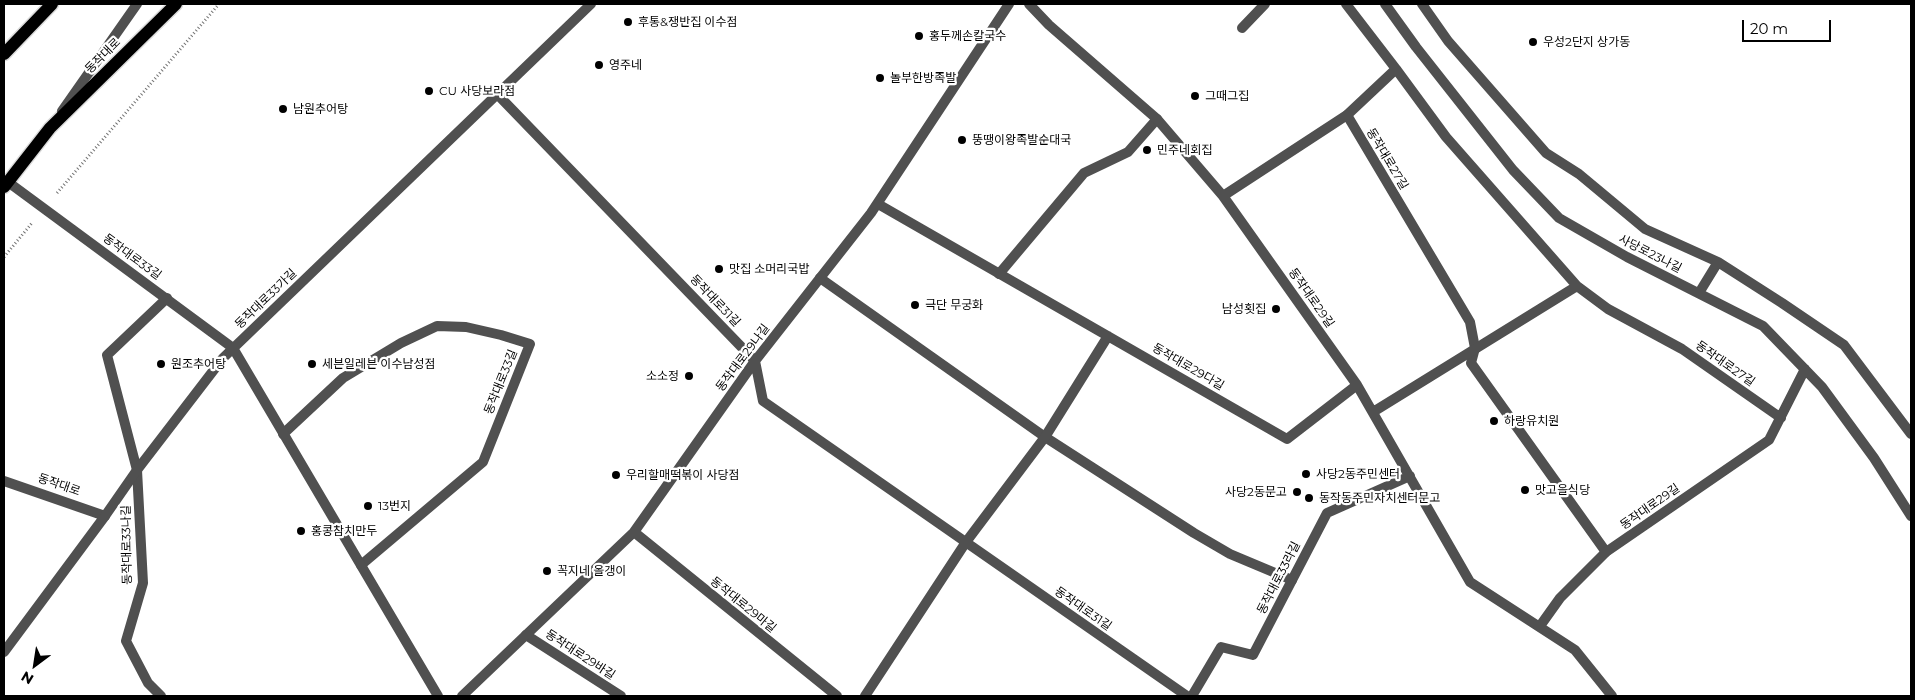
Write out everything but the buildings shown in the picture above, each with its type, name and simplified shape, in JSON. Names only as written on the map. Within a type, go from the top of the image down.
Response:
[{"type":"main road","points":[[4,54],[52,4]]},
{"type":"main road","name":"동작대로","points":[[6,185],[50,128],[176,4]]},
{"type":"street","name":"동작대로","points":[[50,128],[137,4]]},
{"type":"street","name":"동작대로33가길","points":[[4,652],[106,516],[137,470],[223,358],[591,4]]},
{"type":"street","name":"동작대로29나길","points":[[462,696],[634,532],[755,361],[878,204],[1008,4]]},
{"type":"street","name":"동작대로29길","points":[[1029,4],[1049,25],[1157,119],[1223,196],[1357,385],[1470,582],[1575,650],[1612,696]]},
{"type":"street","points":[[1242,28],[1266,4]]},
{"type":"street","points":[[1223,196],[1347,115],[1396,68],[1346,4]]},
{"type":"street","name":"사당로23나길","points":[[1385,4],[1416,47],[1513,170],[1558,218],[1627,257],[1763,326],[1822,387],[1874,458],[1911,516]]},
{"type":"street","name":"사당로23나길","points":[[1422,4],[1448,41],[1546,153],[1579,174],[1645,228],[1718,262],[1844,345],[1911,434]]},
{"type":"street","points":[[4,60],[14,43]]},
{"type":"street","name":"동작대로27길","points":[[1396,68],[1446,137],[1577,286],[1608,309],[1682,349],[1781,418]]},
{"type":"street","name":"동작대로31길","points":[[498,95],[755,361],[763,401],[1187,696]]},
{"type":"street","name":"동작대로27길","points":[[1347,115],[1470,322],[1475,348],[1471,363],[1606,552]]},
{"type":"street","points":[[999,274],[1084,173],[1128,152],[1157,119]]},
{"type":"street","name":"동작대로33길","points":[[6,185],[45,208],[233,348],[438,696]]},
{"type":"street","name":"동작대로29다길","points":[[878,204],[1287,439],[1357,385]]},
{"type":"street","points":[[1699,293],[1718,262]]},
{"type":"street","points":[[820,278],[1045,436],[1230,554],[1292,580]]},
{"type":"street","points":[[1373,412],[1577,286]]},
{"type":"street","name":"동작대로33나길","points":[[161,696],[148,683],[126,641],[143,583],[137,470],[108,355],[167,298]]},
{"type":"street","name":"동작대로33길","points":[[283,434],[343,378],[402,343],[437,326],[466,326],[530,344],[483,462],[361,565]]},
{"type":"street","points":[[865,696],[966,542],[1045,436],[1108,336]]},
{"type":"street","name":"동작대로29길","points":[[1540,626],[1560,598],[1606,552],[1769,440],[1805,369]]},
{"type":"street","name":"동작대로33라길","points":[[1192,696],[1221,647],[1253,655],[1327,513],[1410,476]]},
{"type":"street","name":"동작대로","points":[[4,481],[106,516]]},
{"type":"street","name":"동작대로29마길","points":[[634,532],[837,696]]},
{"type":"street","name":"동작대로29바길","points":[[526,635],[621,696]]},
{"type":"path","points":[[4,257],[219,4]]},
{"type":"place","name":"후통&쟁반집 이수점","points":[[628,22]]},
{"type":"place","name":"홍두께손칼국수","points":[[919,36]]},
{"type":"place","name":"우성2단지 상가동","points":[[1533,42]]},
{"type":"place","name":"영주네","points":[[599,65]]},
{"type":"place","name":"놀부한방족발","points":[[880,78]]},
{"type":"place","name":"CU 사당보라점","points":[[429,91]]},
{"type":"place","name":"그때그집","points":[[1195,96]]},
{"type":"place","name":"남원추어탕","points":[[283,109]]},
{"type":"place","name":"뚱땡이왕족발순대국","points":[[962,140]]},
{"type":"place","name":"민주네회집","points":[[1147,150]]},
{"type":"place","name":"맛집 소머리국밥","points":[[719,269]]},
{"type":"place","name":"극단 무궁화","points":[[915,305]]},
{"type":"place","name":"남성횟집","points":[[1276,309]]},
{"type":"place","name":"원조추어탕","points":[[161,364]]},
{"type":"place","name":"세븐일레븐 이수남성점","points":[[312,364]]},
{"type":"place","name":"소소정","points":[[689,376]]},
{"type":"place","name":"하랑유치원","points":[[1494,421]]},
{"type":"place","name":"사당2동주민센터","points":[[1306,474]]},
{"type":"place","name":"우리할매떡볶이 사당점","points":[[616,475]]},
{"type":"place","name":"맛고을식당","points":[[1525,490]]},
{"type":"place","name":"사당2동문고","points":[[1297,492]]},
{"type":"place","name":"동작동주민자치센터문고","points":[[1309,498]]},
{"type":"place","name":"13번지","points":[[368,506]]},
{"type":"place","name":"홍콩참치만두","points":[[301,531]]},
{"type":"place","name":"꼭지네 올갱이","points":[[547,571]]}]
